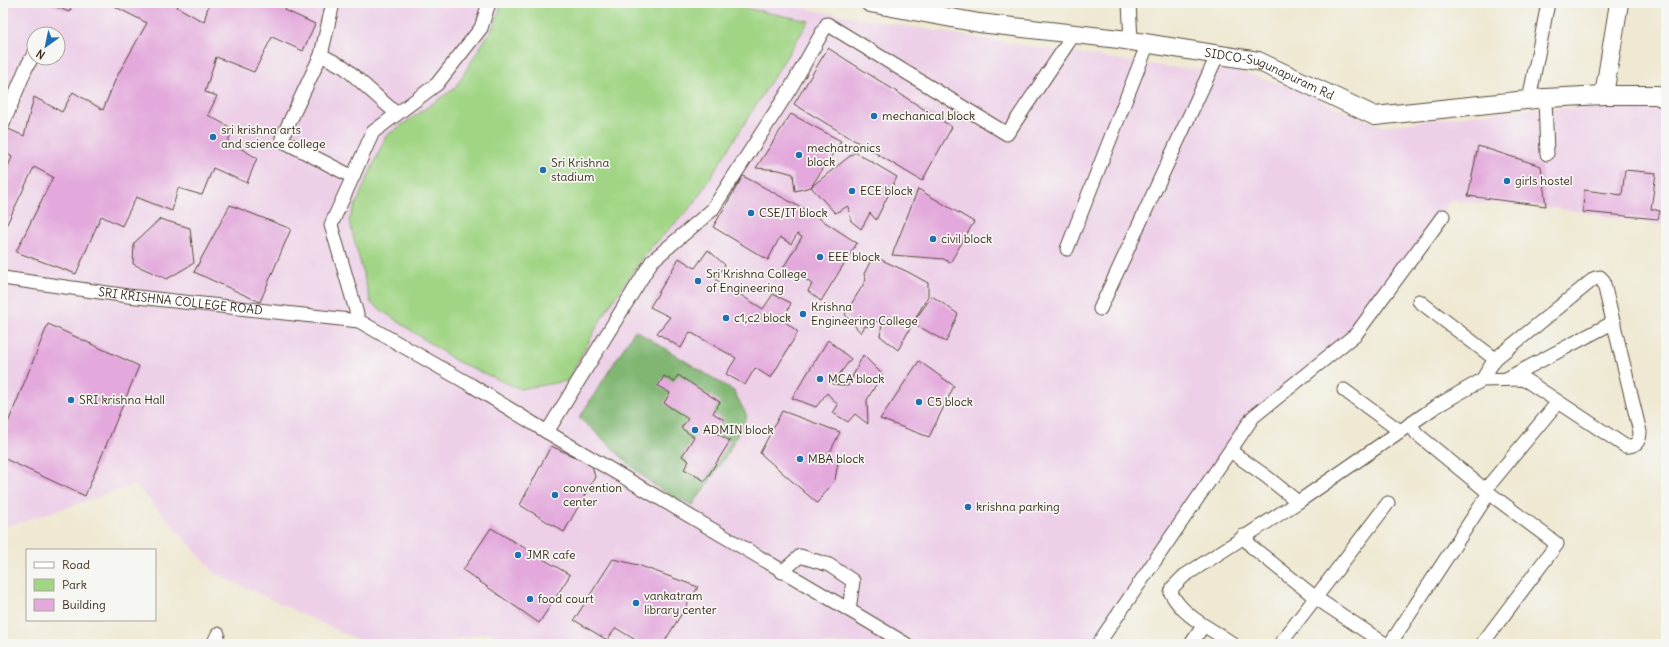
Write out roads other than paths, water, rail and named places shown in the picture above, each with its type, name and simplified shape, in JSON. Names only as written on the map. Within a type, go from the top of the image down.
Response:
[{"type":"street","points":[[333,3],[321,55],[282,138],[283,141],[353,177]]},
{"type":"street","points":[[489,3],[481,28],[437,84],[372,132],[331,225],[359,321],[471,385],[782,572],[906,644]]},
{"type":"street","name":"SIDCO-Sugunapuram Rd","points":[[870,3],[979,23],[1140,42],[1258,61],[1375,116],[1537,99],[1604,95],[1657,95],[1666,98]]},
{"type":"street","points":[[1067,249],[1140,42],[1129,3]]},
{"type":"street","points":[[1547,154],[1537,99],[1548,3]]},
{"type":"street","points":[[1604,95],[1619,3]]},
{"type":"street","points":[[547,432],[652,261],[712,210],[790,89],[827,24],[1007,134],[1074,34]]},
{"type":"street","points":[[1100,309],[1218,54]]},
{"type":"street","points":[[321,55],[344,67],[397,114]]},
{"type":"street","points":[[3,124],[27,66]]},
{"type":"street","points":[[1098,644],[1253,417],[1356,334],[1443,216]]},
{"type":"street","points":[[1233,644],[1213,630],[1202,626],[1175,601],[1171,593],[1173,587],[1184,576],[1243,536],[1298,502],[1405,427],[1482,380],[1495,359],[1595,278],[1600,277],[1603,280],[1640,432],[1640,438],[1637,444],[1631,447],[1625,446],[1527,381],[1505,379],[1482,380]]},
{"type":"street","name":"SRI KRISHNA COLLEGE ROAD","points":[[3,278],[128,296],[359,321]]},
{"type":"street","points":[[1419,301],[1495,359]]},
{"type":"street","points":[[1505,379],[1614,322]]},
{"type":"street","points":[[1344,390],[1417,434],[1487,492],[1557,544],[1482,644]]},
{"type":"street","points":[[1390,644],[1487,492],[1558,402]]},
{"type":"street","points":[[1236,455],[1267,476],[1298,502]]},
{"type":"street","points":[[1280,644],[1388,503]]},
{"type":"street","points":[[1243,536],[1252,547],[1316,598],[1386,644]]},
{"type":"street","points":[[782,572],[800,556],[829,565],[853,581],[849,610]]},
{"type":"street","points":[[1191,644],[1202,626]]},
{"type":"place","name":"mechanical block","points":[[874,116]]},
{"type":"place","name":"sri krishna arts and science college","points":[[213,137]]},
{"type":"place","name":"mechatronics block","points":[[799,155]]},
{"type":"place","name":"Sri Krishna stadium","points":[[543,170]]},
{"type":"place","name":"girls hostel","points":[[1507,181]]},
{"type":"place","name":"ECE block","points":[[852,191]]},
{"type":"place","name":"CSE/IT block","points":[[751,213]]},
{"type":"place","name":"civil block","points":[[933,239]]},
{"type":"place","name":"EEE block","points":[[820,257]]},
{"type":"place","name":"Sri Krishna College of Engineering","points":[[698,281]]},
{"type":"place","name":"Krishna Engineering College","points":[[803,314]]},
{"type":"place","name":"c1,c2 block","points":[[726,318]]},
{"type":"place","name":"MCA block","points":[[820,379]]},
{"type":"place","name":"SRI krishna Hall","points":[[71,400]]},
{"type":"place","name":"C5 block","points":[[919,402]]},
{"type":"place","name":"ADMIN block","points":[[695,430]]},
{"type":"place","name":"MBA block","points":[[800,459]]},
{"type":"place","name":"convention center","points":[[555,495]]},
{"type":"place","name":"krishna parking","points":[[968,507]]},
{"type":"place","name":"JMR cafe","points":[[518,555]]},
{"type":"place","name":"food court","points":[[530,599]]},
{"type":"place","name":"vankatram library center","points":[[636,603]]}]
